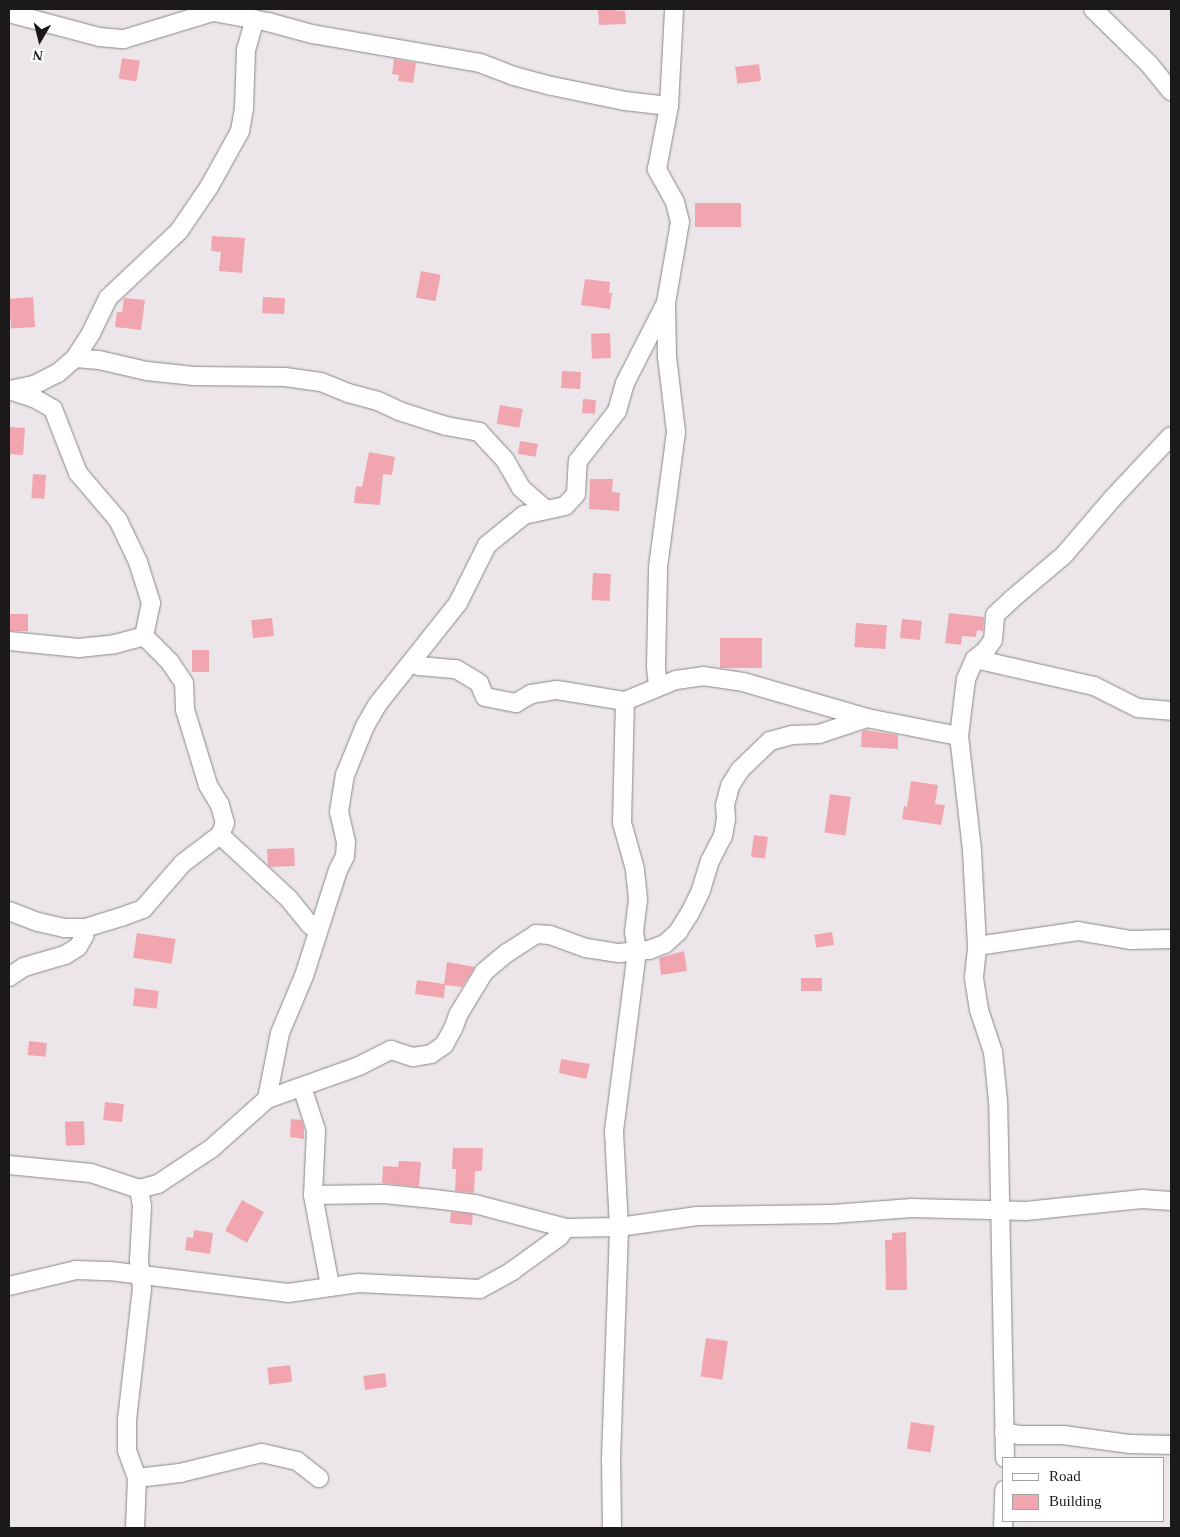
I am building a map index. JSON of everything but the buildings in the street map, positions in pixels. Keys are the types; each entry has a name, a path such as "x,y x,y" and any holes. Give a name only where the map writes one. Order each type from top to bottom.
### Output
{"street":[{"path":"658,686 656,627 658,567 676,432 668,357 666,303 680,222 675,202 657,169 669,106 674,9"},
{"path":"1093,9 1149,64 1171,91"},
{"path":"9,14 98,37 124,39 213,12 256,19 312,34 480,63 514,76 552,86 625,101 669,106"},
{"path":"9,390 34,385 58,373 75,358 91,333 108,298 179,231 231,150 240,131 244,108 246,50 256,19"},
{"path":"267,1099 280,1033 304,976 338,870 345,856 346,842 339,812 345,775 365,726 377,705 412,663 458,602 487,545 524,515 565,506 576,494 578,461 617,412 625,383 666,303"},
{"path":"75,358 99,360 147,371 194,376 286,377 321,382 446,426 479,432 505,460 521,488 545,509"},
{"path":"9,390 34,398 53,409 78,472 118,520 138,562 152,603 144,636"},
{"path":"1005,1457 998,1101 993,1052 980,1010 974,977 977,946 972,850 959,736 966,679 975,660 993,640 995,615 1064,556 1112,499 1171,436"},
{"path":"9,641 78,648 115,644 144,636"},
{"path":"9,911 38,922 64,928 85,928 143,909 182,862 220,835 225,823 220,804 208,785 185,710 184,683 170,662 144,636"},
{"path":"975,660 1094,686 1138,708 1171,712"},
{"path":"412,663 419,666 456,669 479,683 485,697 516,703 531,694 556,690 625,701 676,680 703,676 743,682 868,718 959,736"},
{"path":"612,1528 611,1459 619,1228 614,1131 637,951 634,932 638,900 635,869 622,823 625,701"},
{"path":"9,1165 91,1173 139,1189 158,1184 212,1148 267,1099 359,1066 391,1050 412,1056 431,1054 444,1045 458,1015 484,972 507,953 536,934 550,935 569,943 601,951 649,950 665,944 678,932 690,913 723,836 726,819 725,805 730,786 740,770 770,741 792,735 819,734 868,718"},
{"path":"220,835 289,898 309,924 318,931"},
{"path":"9,976 24,967 65,955 78,947 84,936 85,928"},
{"path":"977,946 1078,931 1131,940 1171,939"},
{"path":"302,1087 316,1130 313,1195 330,1286"},
{"path":"136,1528 137,1478 127,1450 127,1420 142,1289 139,1260 142,1206 139,1189"},
{"path":"313,1195 384,1194 475,1204 566,1228 619,1228 697,1216 833,1214 912,1208 1026,1211 1142,1199 1171,1201"},
{"path":"9,1286 76,1270 141,1275 288,1293 358,1283 480,1289 512,1271 559,1237 566,1228"},
{"path":"1004,1432 1019,1436 1063,1435 1130,1444 1171,1445"},
{"path":"137,1478 180,1473 262,1453 297,1461 318,1478"}]}
